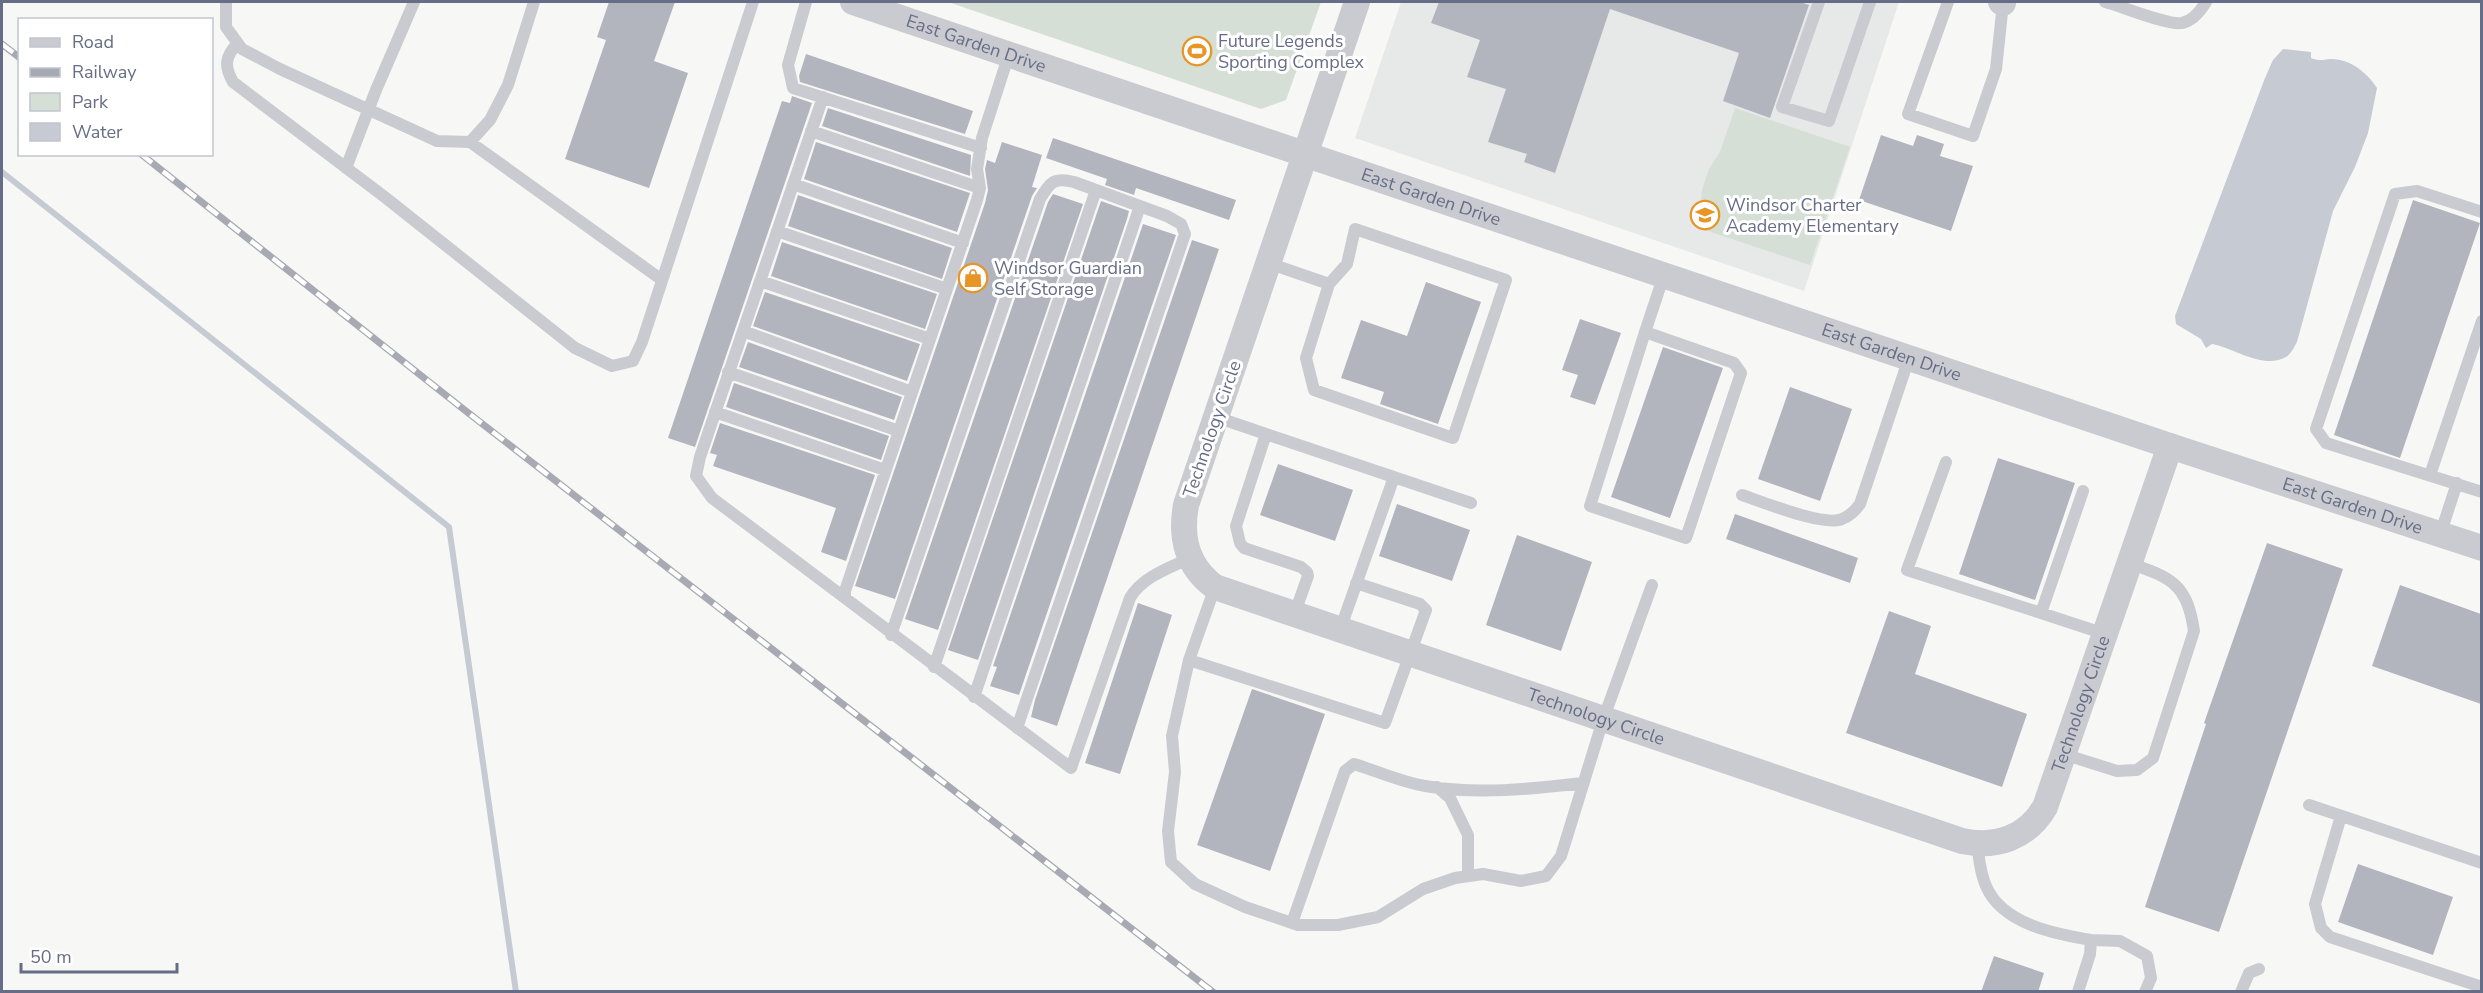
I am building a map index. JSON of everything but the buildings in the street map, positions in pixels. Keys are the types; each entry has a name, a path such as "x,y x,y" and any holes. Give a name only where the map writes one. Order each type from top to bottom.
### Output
{"street":[{"name":"East Garden Drive","path":"853,2 2481,549"},
{"path":"1305,154 1357,2"},
{"name":"Technology Circle","path":"1305,154 1185,513 1186,546 1190,558 1207,581 1215,587 1603,720 1953,838 1977,844 2000,843 2016,836 2031,826 2045,807 2170,446"}],"lane":[{"path":"226,2 225,27 242,49 280,69 437,141 470,142 663,280"},
{"path":"346,168 414,2"},
{"path":"470,142 490,120 508,85 534,2"},
{"path":"237,44 227,54 226,69 233,82 575,348 612,366 633,361 642,342 753,2"},
{"path":"806,2 788,65 793,87 981,148"},
{"path":"1819,2 1782,107 1829,121 1870,2"},
{"path":"1948,2 1908,114 1973,136 1996,69 2002,2"},
{"path":"2105,2 2169,22 2181,23 2193,18 2206,2"},
{"path":"845,598 845,591 980,188 977,179 981,148 1009,54"},
{"path":"823,97 728,372 696,476 712,498 891,635 1071,768 1130,598 1139,586 1157,574 1190,558"},
{"path":"811,131 980,188"},
{"path":"891,635 1040,199 1048,184 1060,179 1167,216 1181,224 1185,234 1017,728"},
{"path":"793,184 963,243"},
{"path":"934,667 1095,190"},
{"path":"2481,212 2417,191 2395,194 2316,429 2326,443 2481,492"},
{"path":"974,697 1140,206"},
{"path":"1355,229 1506,280 1453,438 1314,390 1306,358 1329,284 1347,264 1355,229"},
{"path":"777,231 947,288"},
{"path":"1268,263 1329,284"},
{"path":"1646,332 1734,363 1741,373 1686,538 1590,506 1664,275"},
{"path":"760,281 930,339"},
{"path":"2430,475 2481,321"},
{"path":"743,331 912,392"},
{"path":"1742,495 1824,521 1841,520 1852,514 1860,504 1909,358"},
{"path":"728,372 899,431"},
{"path":"715,412 885,470"},
{"path":"1216,417 1470,503"},
{"path":"1266,434 1236,526 1237,536 1244,548 1300,567 1307,572 1308,576 1294,615"},
{"path":"1946,462 1907,570 2105,634"},
{"path":"1340,630 1394,477"},
{"path":"2440,535 2457,483"},
{"path":"2041,614 2083,491"},
{"path":"2063,754 2117,771 2137,770 2153,758 2194,631 2191,612 2173,582 2161,574 2129,563"},
{"path":"1189,660 1385,723 1424,620 1425,607 1356,583"},
{"path":"1215,587 1189,660 1172,736 1174,772 1168,831 1171,862 1195,884 1245,907 1298,925 1338,925 1378,917 1423,889 1455,878 1483,874 1521,881 1546,876 1561,856 1603,720 1652,585"},
{"path":"1292,923 1346,771 1353,764 1423,786 1466,790 1528,789 1583,783"},
{"path":"1437,787 1450,798 1468,835 1468,876"},
{"path":"2309,805 2481,863"},
{"path":"2341,816 2315,904 2321,928 2330,937 2481,987"},
{"path":"1977,844 1986,887 2003,910 2047,929 2091,940 2120,941 2147,956 2151,978 2145,992"},
{"path":"2078,992 2090,954 2091,940"},
{"path":"2241,992 2249,973 2259,969"}],"shaded area":[{"name":"Windsor Charter Academy Elementary","path":"1401,2 1899,2 1804,291 1355,138"}],"green space":[{"name":"Future Legends Sporting Complex","path":"948,2 1321,2 1286,100 1261,109"},
{"path":"1735,108 1850,147 1810,265 1693,226 1699,218 1702,190 1709,169 1720,152"}],"water":[{"path":"2283,49 2311,52 2311,58 2316,60 2344,61 2363,72 2377,88 2368,133 2355,167 2333,211 2297,342 2286,357 2268,361 2212,344 2206,348 2201,339 2176,324 2175,316 2265,78 2273,60"}],"waterway":[{"path":"2,172 449,527 516,992"}],"railway":[{"path":"2,44 18,56"},
{"path":"144,156 462,408 1213,992"}],"place":[{"name":"Future Legends Sporting Complex","path":"1197,51"},
{"name":"Windsor Charter Academy Elementary","path":"1705,215"},
{"name":"Windsor Guardian Self Storage","path":"973,278"}]}
